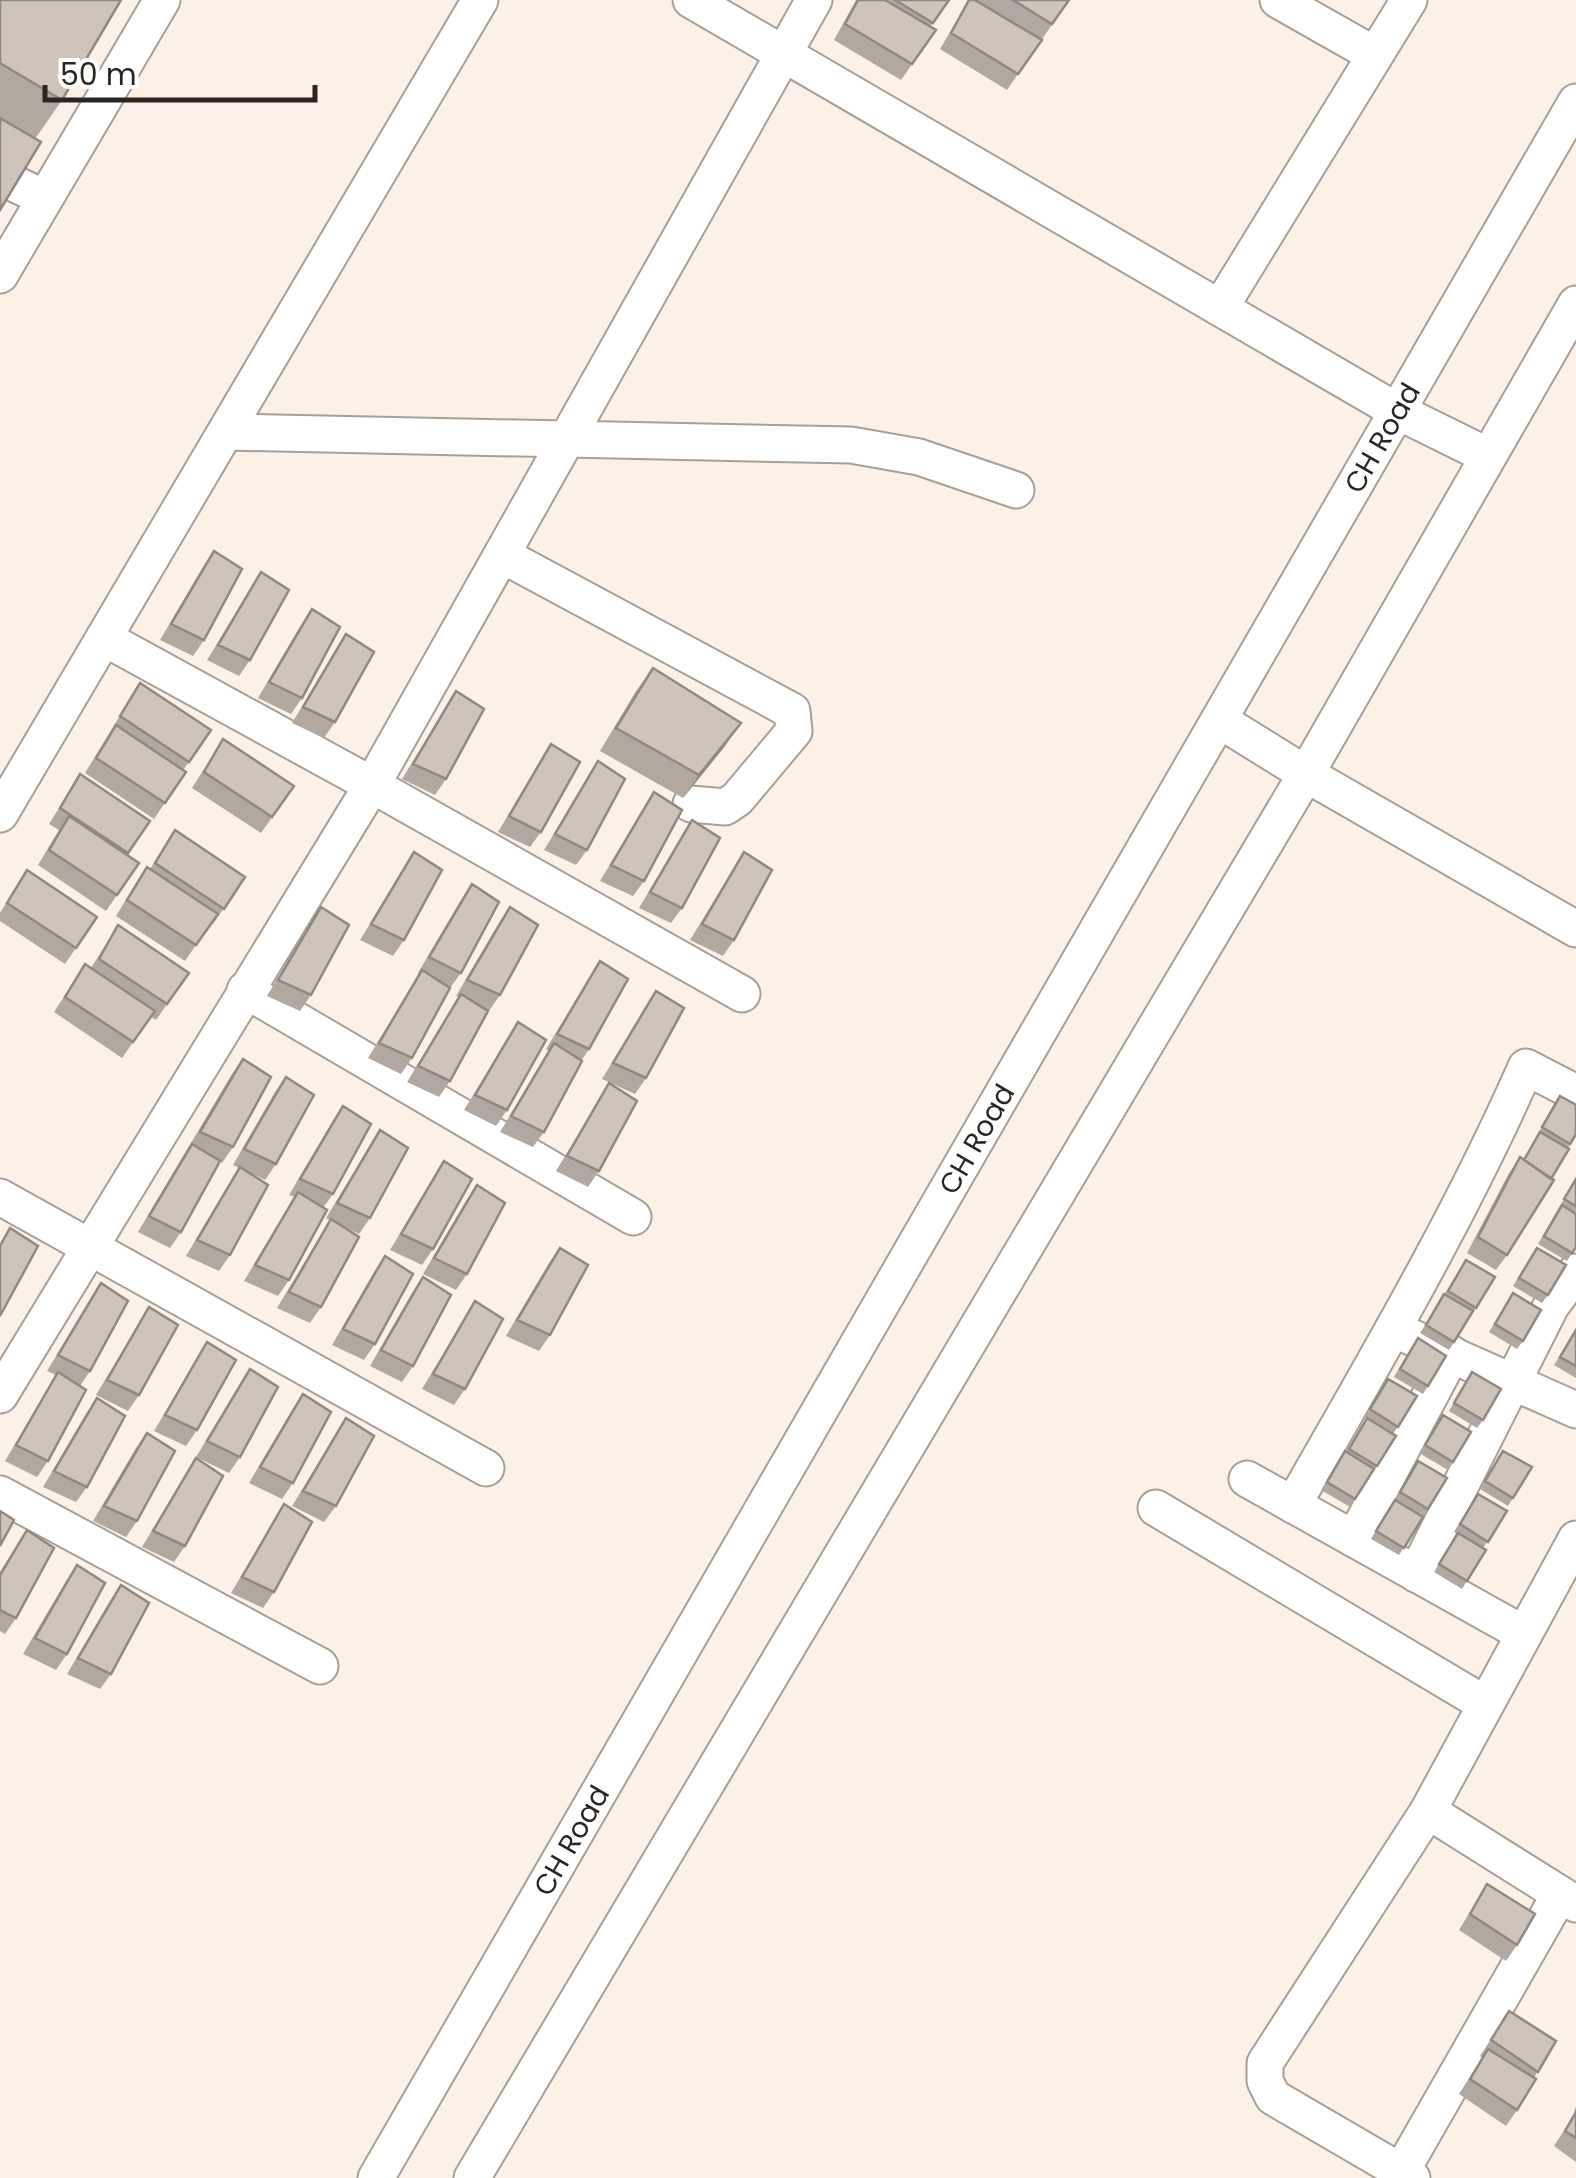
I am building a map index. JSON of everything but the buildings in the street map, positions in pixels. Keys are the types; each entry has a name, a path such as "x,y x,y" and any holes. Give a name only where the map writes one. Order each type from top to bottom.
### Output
{"street":[{"path":"0,274 162,0"},
{"path":"0,814 480,0"},
{"path":"691,0 1397,411 1488,456"},
{"path":"0,1394 372,785 814,0"},
{"path":"1278,0 1375,55"},
{"path":"1220,308 1409,0"},
{"name":"CH Road","path":"376,2178 1576,102"},
{"path":"0,176 45,198"},
{"path":"472,2178 1306,774 1576,304"},
{"path":"226,432 851,445 919,456 1016,490"},
{"path":"502,554 792,711 794,731 738,799 725,807 691,804"},
{"path":"104,638 742,994"},
{"path":"1220,720 1306,774 1576,929"},
{"path":"246,990 632,1217"},
{"path":"1294,1505 1459,1211 1526,1067 1576,1092"},
{"path":"0,1197 486,1468"},
{"path":"1416,1574 1551,1306 1576,1272"},
{"path":"1393,1329 1576,1410"},
{"path":"1354,1539 1452,1354"},
{"path":"1246,1479 1524,1634"},
{"path":"0,1494 320,1666"},
{"path":"1156,1508 1485,1704"},
{"path":"1428,1810 1568,1899 1407,2175 1273,2098 1265,2081 1265,2063 1428,1810 1576,1539"}]}
